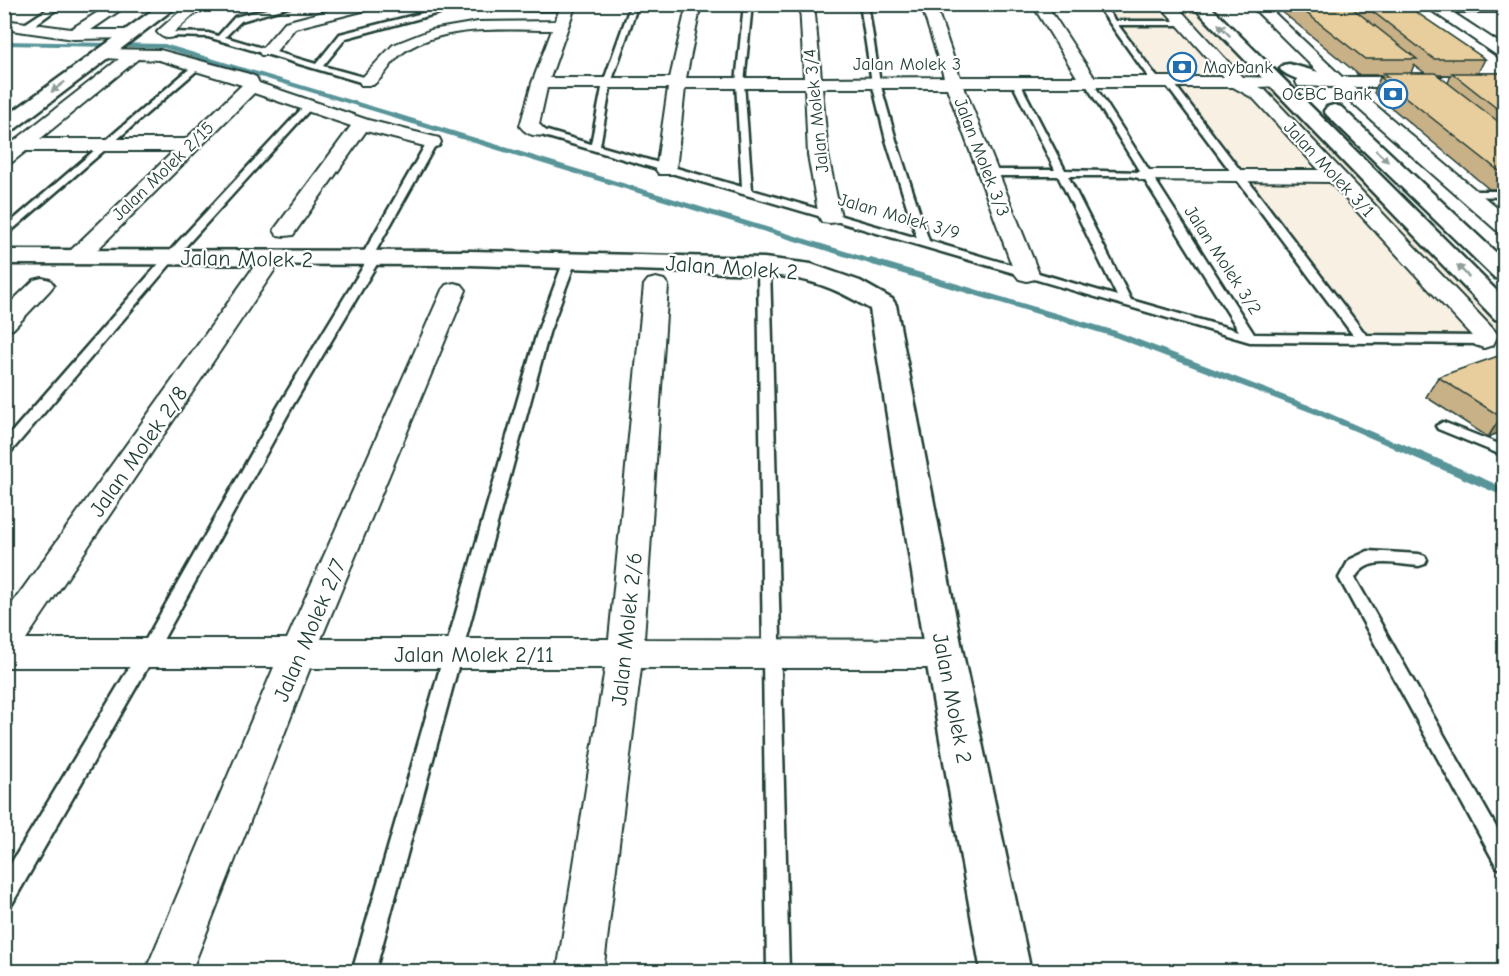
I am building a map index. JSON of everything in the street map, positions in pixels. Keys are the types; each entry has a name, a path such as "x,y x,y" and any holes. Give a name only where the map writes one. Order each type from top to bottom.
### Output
{"main road":[{"path":"4,128 151,4"},
{"path":"4,107 78,54 125,37 171,4"},
{"path":"1199,4 1504,312"},
{"path":"1220,4 1255,37"},
{"path":"1272,53 1504,273"},
{"path":"1242,83 1270,77 1281,79 1289,69"},
{"path":"1289,69 1309,77 1336,82"},
{"path":"1289,96 1289,88 1310,88 1336,82"},
{"path":"1242,83 1289,96"},
{"name":"Jalan Molek 2","path":"4,256 570,260 764,266 821,276 851,286 883,305 944,654 1006,972"}],"street":[{"path":"74,34 122,4"},
{"path":"168,34 165,32 188,12 207,4"},
{"path":"267,52 290,26 373,4"},
{"path":"666,170 677,83 694,4"},
{"name":"Jalan Molek 3/4","path":"807,4 818,155 830,217"},
{"name":"Jalan Molek 3/3","path":"928,4 954,83 1027,274"},
{"name":"Jalan Molek 3/2","path":"1039,4 1089,83"},
{"name":"Jalan Molek 3/1","path":"1166,4 1242,83 1259,94 1485,335 1484,340"},
{"path":"1256,4 1336,82 1504,225"},
{"path":"537,131 529,126 540,83 568,6"},
{"path":"1432,6 1504,8"},
{"path":"1432,6 1503,51"},
{"path":"4,24 74,34 134,55 160,55 243,78 250,81 251,86 362,124 432,142"},
{"path":"367,81 372,79 378,69 398,49 446,32 481,26 561,26"},
{"path":"1468,30 1495,30"},
{"path":"4,159 134,55"},
{"path":"1486,64 1504,80"},
{"path":"1336,82 1424,78 1504,80"},
{"name":"Jalan Molek 3","path":"540,83 1242,83"},
{"name":"Jalan Molek 2/15","path":"77,257 188,145 251,86"},
{"path":"285,230 362,124"},
{"path":"22,144 188,145"},
{"path":"1147,176 1335,176"},
{"name":"Jalan Molek 2/8","path":"4,644 271,259"},
{"path":"4,324 42,285"},
{"name":"Jalan Molek 2/6","path":"580,972 625,654 656,285"},
{"name":"Jalan Molek 2/7","path":"168,972 298,653 454,290"},
{"name":"Jalan Molek 2/11","path":"4,654 944,654"}],"lane":[{"path":"26,27 61,4"},
{"path":"220,38 243,17 296,4"},
{"path":"596,150 607,83 635,4"},
{"path":"747,193 740,83 748,4"},
{"path":"864,4 876,83 891,140 924,244"},
{"path":"1099,4 1241,176 1362,339"},
{"path":"318,67 343,36 445,8 568,6"},
{"path":"1112,22 1185,23"},
{"path":"168,34 208,35 367,81"},
{"path":"4,234 198,66"},
{"path":"1424,78 1445,96"},
{"path":"1016,83 1127,303"},
{"name":"Jalan Molek 3/2","path":"1089,83 1250,338 1484,340"},
{"path":"4,451 170,257 310,105"},
{"name":"Jalan Molek 3/9","path":"537,131 1250,338"},
{"path":"4,896 147,653 370,259 432,142"},
{"path":"989,173 1129,173 1147,176"},
{"path":"1467,194 1504,194"},
{"path":"363,972 543,333 570,260"},
{"path":"764,266 778,972"},
{"path":"1443,426 1504,451"},
{"path":"1419,560 1368,557 1355,564 1347,578 1504,860"}],"shaded area":[{"path":"1101,5 1191,5 1504,331 1504,345 1364,344"}],"building":[{"path":"1295,4 1347,4 1417,59 1365,59"},
{"path":"1363,4 1404,4 1485,59 1434,59"},
{"path":"1383,73 1435,73 1504,126 1504,171 1499,171 1380,77 1388,77"},
{"path":"1452,73 1504,73 1504,114"},
{"path":"1504,354 1504,416 1501,417 1438,377"}],"waterway":[{"path":"4,43 164,46 397,116"},
{"path":"392,115 875,263"},
{"path":"870,261 1115,334 1321,413 1401,448"},
{"path":"1398,446 1504,492"}],"place":[{"name":"Maybank","path":"1182,67"},
{"name":"OCBC Bank","path":"1393,94"}]}
